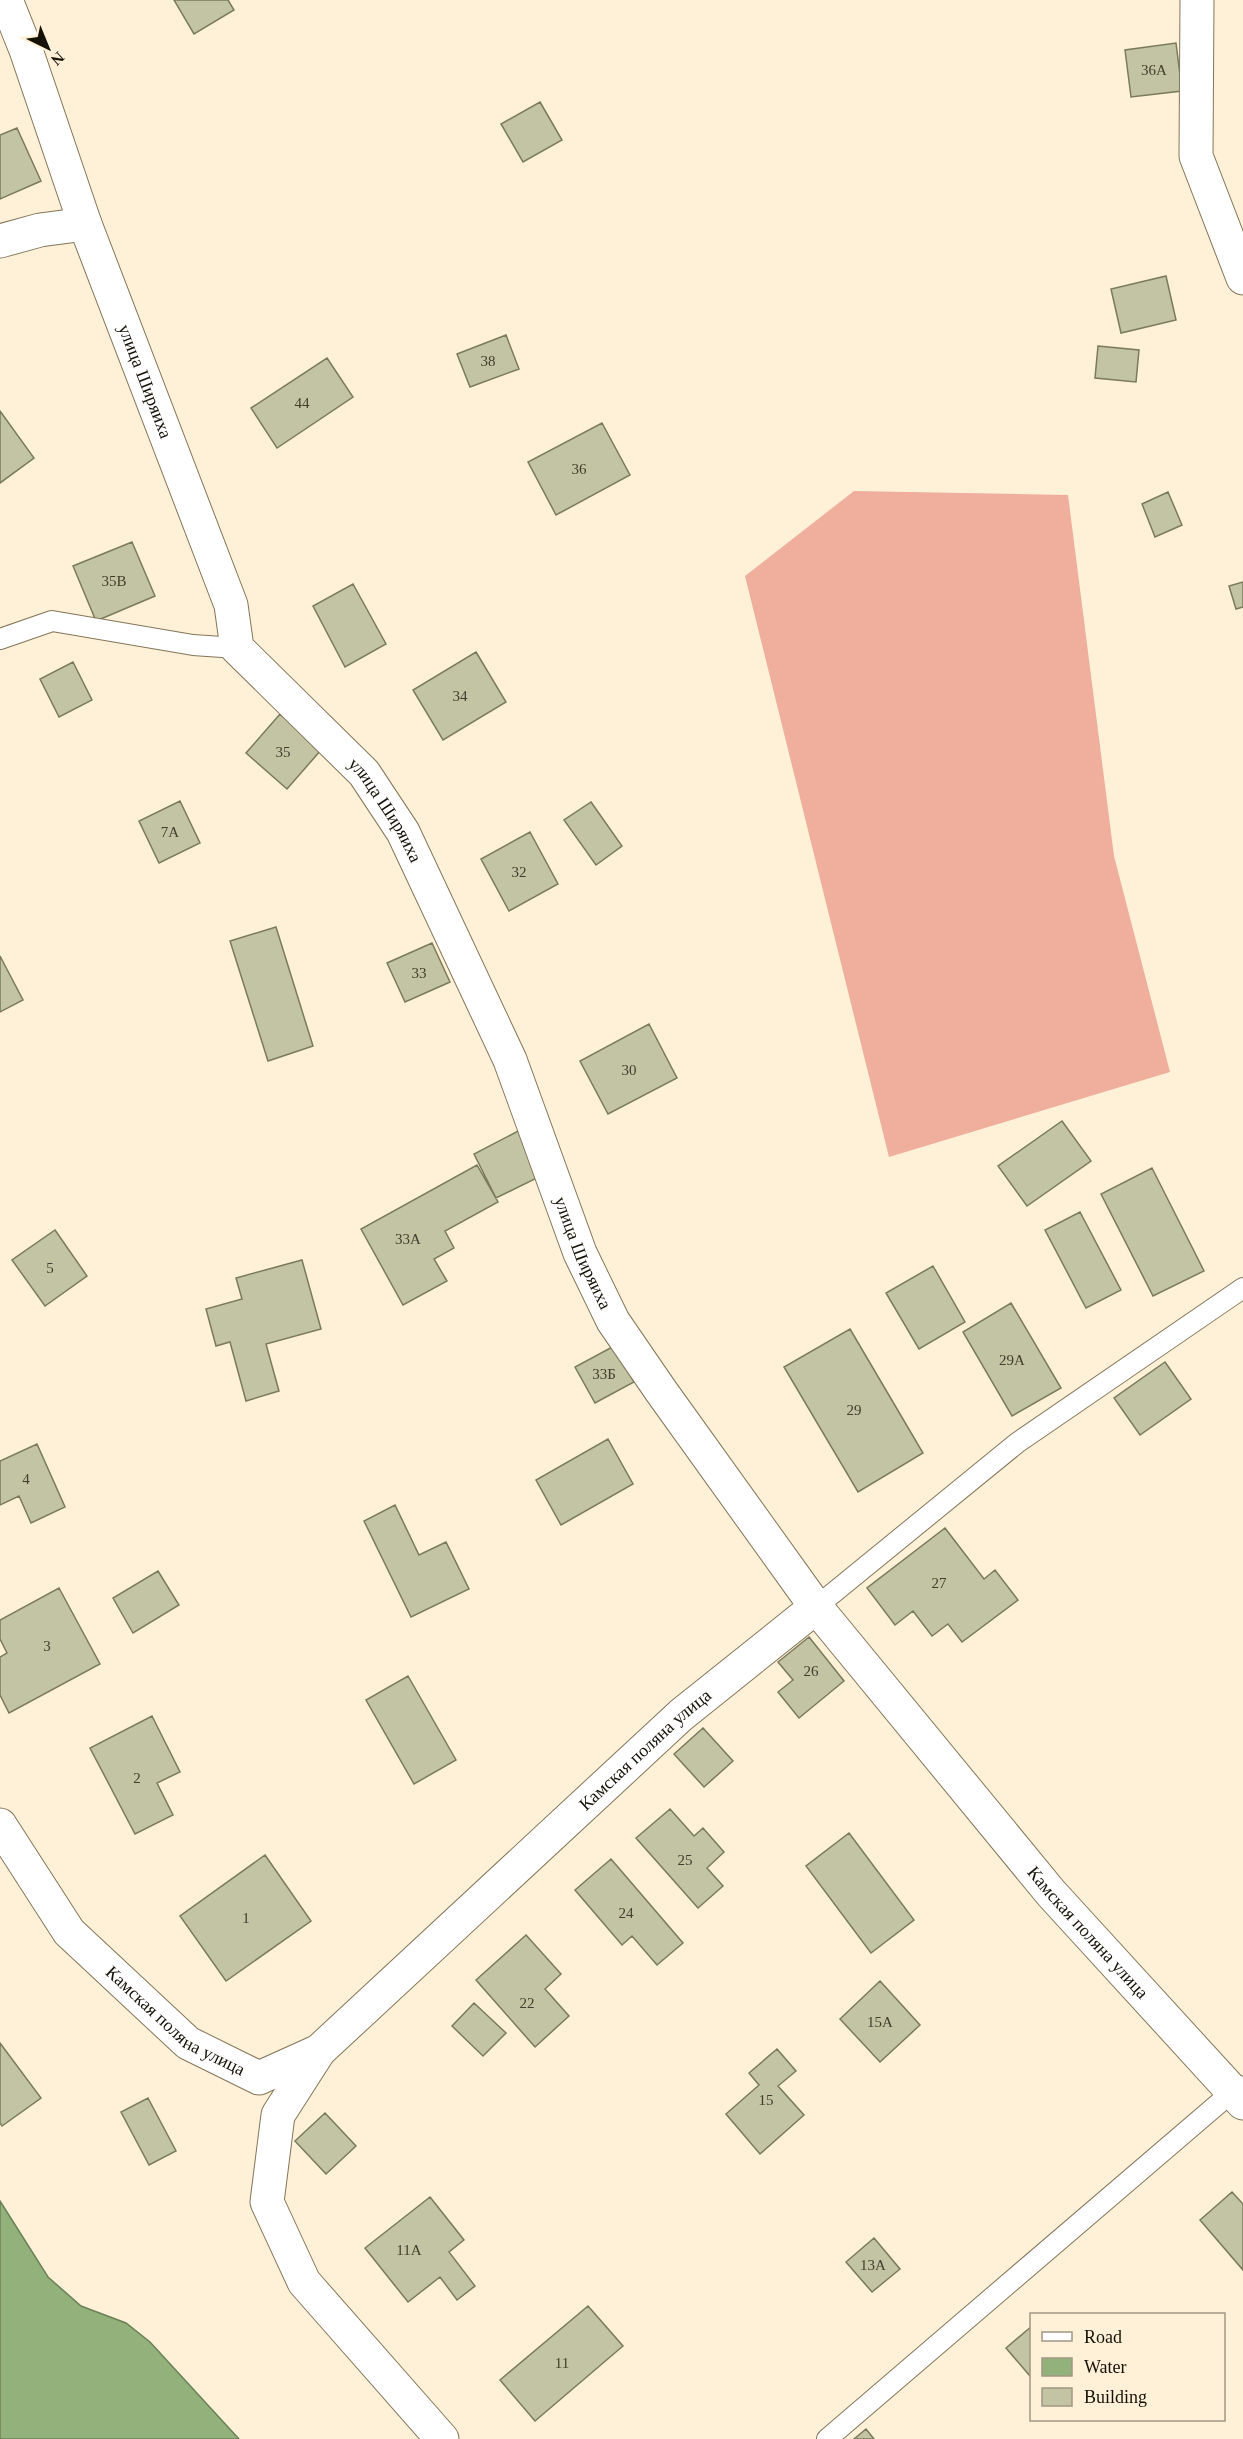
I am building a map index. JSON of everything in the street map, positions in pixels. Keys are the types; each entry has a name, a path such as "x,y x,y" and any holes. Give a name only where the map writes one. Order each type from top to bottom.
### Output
{"street":[{"name":"улица Ширяиха","path":"6,0 26,50 85,224 231,605 237,648 364,773 403,832 510,1060 580,1253 613,1321 816,1607"},
{"path":"1197,0 1196,156 1243,278"},
{"path":"0,241 40,230 85,224"},
{"name":"Камская поляна улица","path":"0,1825 69,1932 188,2043 259,2078 319,2051 681,1715 816,1607 1052,1893 1240,2092"},
{"path":"319,2051 278,2115 267,2202 304,2282 441,2439"}],"lane":[{"path":"0,639 52,621 193,645 237,648"},
{"path":"816,1607 1017,1443 1243,1288"},
{"path":"827,2439 1240,2092"}],"shaded area":[{"path":"854,491 1068,495 1114,856 1170,1072 889,1157 745,576"}],"water":[{"path":"0,2201 48,2277 81,2306 126,2323 150,2342 239,2439 0,2439"}],"building":[{"path":"174,0 228,0 234,10 194,34"},
{"path":"1176,43 1182,91 1131,97 1125,50"},
{"path":"540,102 562,140 523,162 501,124"},
{"path":"17,128 41,181 0,199 0,135"},
{"path":"1166,276 1176,320 1121,333 1111,289"},
{"path":"506,335 519,369 470,387 457,354"},
{"path":"1098,346 1139,350 1136,382 1095,378"},
{"path":"327,358 353,397 277,448 251,408"},
{"path":"0,411 34,458 0,483"},
{"path":"602,423 630,475 556,515 528,462"},
{"path":"1168,492 1182,525 1155,537 1142,504"},
{"path":"132,542 155,596 96,621 73,566"},
{"path":"1243,582 1243,607 1236,609 1229,586"},
{"path":"353,584 386,644 345,667 313,606"},
{"path":"476,652 506,702 443,740 413,690"},
{"path":"73,662 92,700 59,717 40,679"},
{"path":"280,714 321,750 287,789 246,753"},
{"path":"180,801 200,843 159,863 139,821"},
{"path":"591,802 622,846 596,865 564,820"},
{"path":"530,832 558,884 509,911 481,859"},
{"path":"276,927 313,1046 268,1061 230,941"},
{"path":"432,943 450,982 405,1002 387,963"},
{"path":"0,956 23,1000 0,1012"},
{"path":"649,1024 677,1078 608,1114 580,1061"},
{"path":"1062,1121 1091,1161 1027,1206 998,1166"},
{"path":"522,1129 545,1174 496,1198 474,1154"},
{"path":"477,1165 498,1202 445,1231 454,1248 434,1259 447,1281 403,1305 361,1229"},
{"path":"1152,1168 1204,1271 1153,1296 1101,1194"},
{"path":"1080,1212 1121,1290 1086,1308 1045,1230"},
{"path":"55,1230 87,1276 45,1306 12,1260"},
{"path":"302,1260 321,1329 266,1344 279,1391 246,1401 230,1342 216,1346 206,1309 242,1299 236,1278"},
{"path":"933,1266 965,1322 919,1349 886,1293"},
{"path":"1011,1303 1061,1388 1012,1416 963,1332"},
{"path":"850,1329 923,1453 858,1492 784,1367"},
{"path":"614,1346 634,1382 595,1403 575,1367"},
{"path":"1165,1362 1191,1399 1140,1435 1114,1398"},
{"path":"608,1439 633,1484 561,1525 536,1480"},
{"path":"37,1444 65,1507 31,1523 19,1496 0,1505 0,1461"},
{"path":"395,1505 419,1555 446,1542 469,1589 411,1617 364,1521"},
{"path":"945,1528 984,1579 995,1570 1018,1600 962,1642 948,1624 932,1636 913,1611 895,1625 867,1588"},
{"path":"158,1571 179,1605 133,1633 113,1598"},
{"path":"59,1588 100,1664 9,1713 0,1695 0,1657 7,1653 0,1639 0,1620"},
{"path":"809,1637 844,1681 799,1718 778,1692 793,1680 778,1662"},
{"path":"408,1676 456,1760 414,1784 366,1700"},
{"path":"152,1716 180,1772 157,1783 173,1815 135,1834 90,1748"},
{"path":"703,1728 733,1761 704,1787 674,1754"},
{"path":"670,1809 694,1836 703,1828 724,1852 707,1868 723,1886 698,1908 636,1838"},
{"path":"849,1833 914,1920 871,1953 806,1866"},
{"path":"265,1855 311,1921 226,1981 180,1916"},
{"path":"611,1859 683,1943 657,1965 632,1936 622,1945 575,1890"},
{"path":"526,1935 561,1974 545,1989 569,2016 535,2047 476,1980"},
{"path":"880,1981 920,2025 880,2062 840,2019"},
{"path":"474,2003 506,2033 483,2056 452,2026"},
{"path":"0,2043 41,2098 2,2126 0,2123"},
{"path":"777,2049 796,2071 778,2086 804,2115 760,2154 726,2114 759,2085 749,2073"},
{"path":"148,2098 176,2151 149,2165 121,2112"},
{"path":"325,2113 356,2146 326,2174 295,2141"},
{"path":"1232,2192 1243,2204 1243,2270 1200,2220"},
{"path":"430,2197 464,2240 449,2252 475,2286 457,2300 440,2277 408,2302 365,2248"},
{"path":"874,2238 900,2269 872,2292 846,2262"},
{"path":"588,2306 623,2346 535,2421 500,2380"},
{"path":"1030,2328 1030,2376 1006,2348"},
{"path":"866,2429 874,2439 854,2439"}]}
